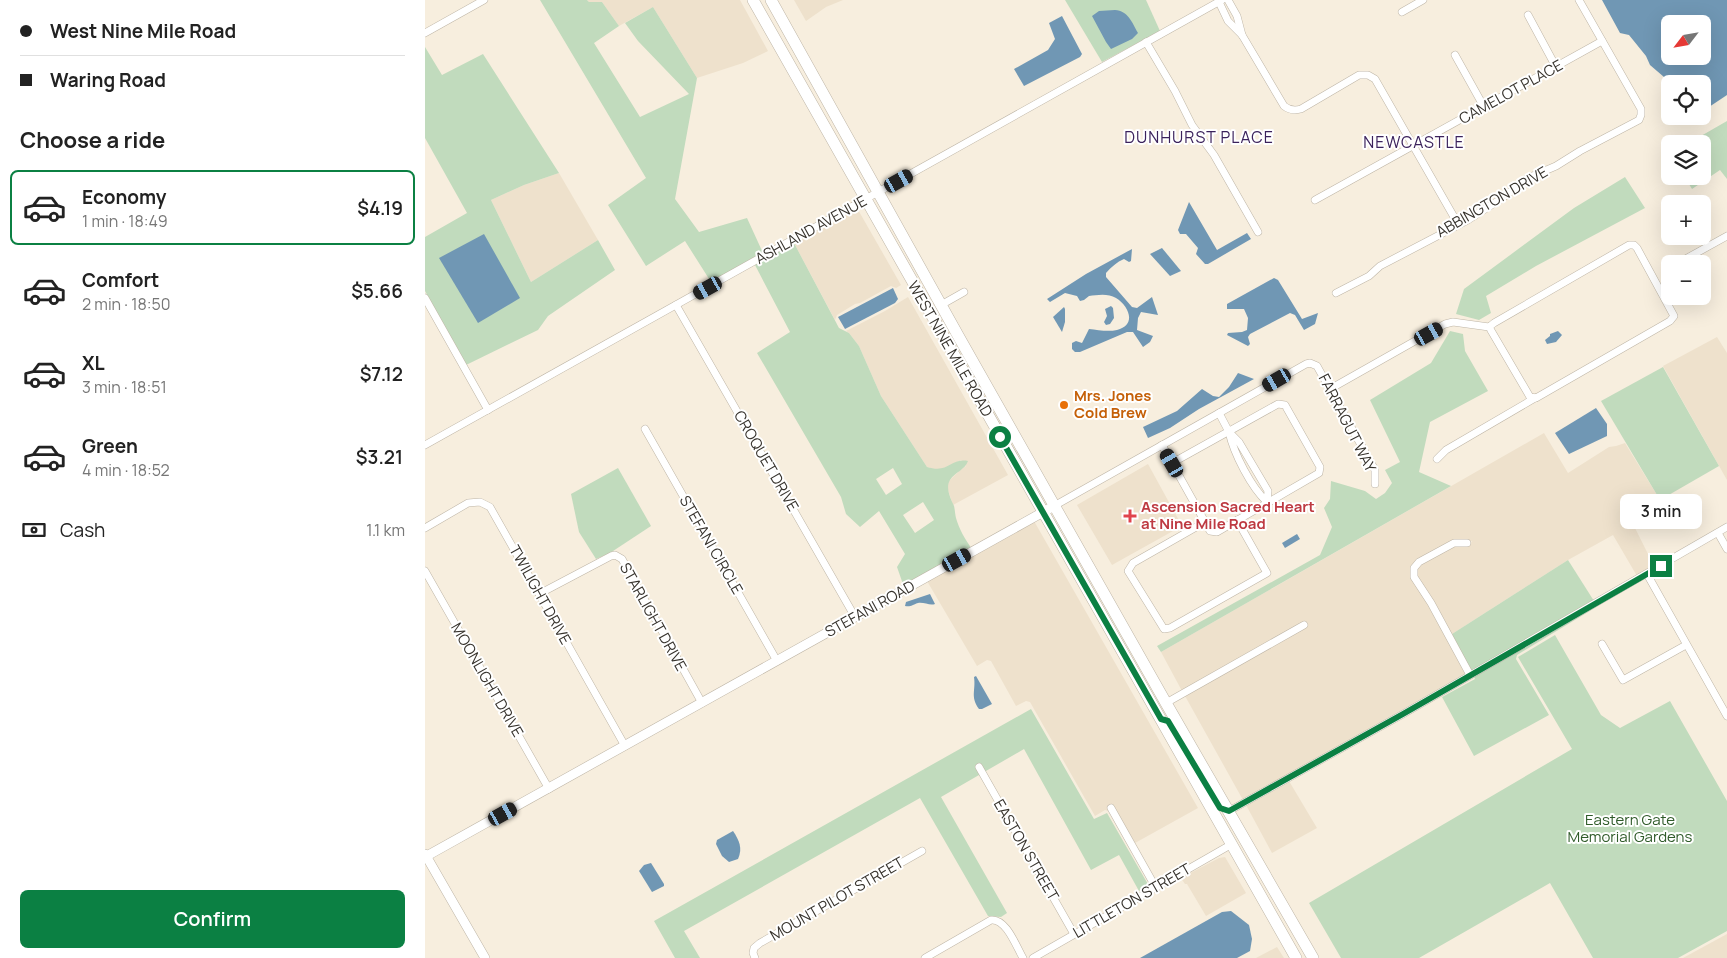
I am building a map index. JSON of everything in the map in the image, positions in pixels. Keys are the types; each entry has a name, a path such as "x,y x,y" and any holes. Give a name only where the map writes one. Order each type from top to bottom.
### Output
{"main road":[{"name":"WEST NINE MILE ROAD","path":"753,0 1296,958"},
{"name":"WEST NINE MILE ROAD","path":"771,0 1166,703 1313,958"},
{"path":"801,84 817,99 868,189 878,192"},
{"path":"866,199 874,200 926,292 941,305"},
{"path":"980,401 990,407 1041,498 1049,505 1055,506"},
{"path":"1043,512 1051,516 1109,612 1117,616"},
{"path":"1161,719 1168,721 1220,808 1229,811"},
{"path":"1232,844 1241,849 1248,858 1288,928 1303,940"}],"street":[{"path":"425,33 484,0"},
{"path":"1228,0 1237,16 1242,35"},
{"path":"1401,12 1423,0"},
{"path":"1579,0 1602,41"},
{"path":"1220,1 1228,20 1242,35 1283,106 1287,109 1301,109 1359,75 1368,75 1377,82 1458,224"},
{"name":"ASHLAND AVENUE","path":"425,445 1220,1"},
{"path":"1528,15 1556,67"},
{"name":"CAMELOT PLACE","path":"1315,200 1602,41"},
{"name":"ABBINGTON DRIVE","path":"1336,293 1369,276 1380,266 1501,199 1527,178 1555,166 1639,120 1641,109 1602,41"},
{"path":"1146,42 1175,91 1192,125 1214,155 1258,232"},
{"path":"1455,55 1484,107"},
{"path":"1692,255 1727,236"},
{"path":"1330,389 1445,324 1453,322 1492,325 1629,245 1634,245 1673,312 1674,316 1670,321 1446,450 1437,460"},
{"path":"941,305 963,292"},
{"path":"425,298 488,410"},
{"name":"CROQUET DRIVE","path":"676,305 855,617"},
{"path":"1492,325 1530,397 1536,398"},
{"name":"STEFANI ROAD","path":"426,856 1306,364 1314,364"},
{"name":"FARRAGUT WAY","path":"1314,364 1317,366 1375,470 1375,484"},
{"path":"1162,445 1172,463 1210,531 1217,532 1319,473 1320,467 1285,405 1278,404 1172,463"},
{"path":"1219,414 1229,432 1232,447 1259,495 1267,502"},
{"name":"STEFANI CIRCLE","path":"645,429 777,661"},
{"name":"TWILIGHT DRIVE","path":"425,528 469,503 480,502 493,510 625,746"},
{"path":"1205,522 1133,563 1128,571 1163,629 1170,628 1267,573 1237,520"},
{"path":"1229,811 1727,527"},
{"path":"1718,533 1727,549"},
{"path":"1467,543 1453,543 1419,562 1413,572 1414,577 1431,603 1470,675"},
{"name":"STARLIGHT DRIVE","path":"539,594 611,556 619,557 702,703"},
{"name":"MOONLIGHT DRIVE","path":"425,571 549,788"},
{"path":"1647,574 1727,716"},
{"path":"1166,703 1304,625"},
{"path":"1602,644 1623,680 1686,644"},
{"name":"EASTON STREET","path":"979,767 1074,934"},
{"path":"1111,808 1156,888"},
{"name":"LITTLETON STREET","path":"1033,958 1232,844"},
{"name":"MOUNT PILOT STREET","path":"755,958 754,949 760,943 922,851"},
{"path":"426,856 485,958"},
{"path":"925,958 991,920 996,920 1003,924 1023,958"}],"shaded area":[{"path":"587,0 740,0 768,51 743,63 697,78 653,7 619,26 602,2 589,2"},
{"path":"794,0 843,0 826,7 806,21"},
{"path":"559,173 598,240 531,282 491,200 524,185"},
{"path":"857,208 901,285 896,288 891,286 855,304 837,315 835,320 794,243"},
{"path":"908,297 1008,475 953,505 947,487 949,481 966,466 961,460 944,469 927,467 881,396 859,346 846,331"},
{"path":"1717,337 1727,353 1727,480 1663,366"},
{"path":"1544,433 1568,473 1609,447 1625,443 1660,500 1634,515 1640,525 1635,528 1654,566 1637,576 1613,535 1568,560 1452,634 1461,652 1417,575 1417,569 1421,564 1454,546 1469,546 1472,541 1452,540 1417,560 1411,567 1411,578 1428,605 1465,674 1243,800 1185,696 1308,625 1305,621 1182,691 1161,652"},
{"name":"Ascension Sacred Heart at Nine Mile Road","path":"1148,464 1182,526 1112,565 1077,505"},
{"path":"1034,521 1198,808 1135,843 1112,804 1107,807 1108,811 1105,810 1095,816 1030,702 1026,701 1016,706 991,661 987,660 977,666 927,581"},
{"path":"1289,781 1317,828 1272,853 1246,805"},
{"path":"1225,857 1246,893 1206,916 1187,884 1181,878 1219,858"},
{"path":"1727,934 1727,958 1683,958"},
{"path":"1277,947 1284,958 1256,958"}],"green space":[{"path":"540,0 587,0 589,2 602,2 619,26 594,43 640,117 689,94 638,41 625,23 653,7 697,78 675,199 699,232 747,218 763,253 711,282 685,241 646,266 608,205 646,178"},
{"path":"1065,0 1146,0 1160,31 1102,62"},
{"path":"425,47 442,75 483,54 559,173 524,185 491,200 531,282 598,240 615,270 548,316 538,330 466,365 425,291 425,237 467,213 425,138"},
{"path":"1727,121 1727,179 1720,170 1711,176 1711,135 1703,135"},
{"path":"1625,177 1645,208 1536,266 1486,296 1491,313 1479,320 1456,314 1464,289 1574,208"},
{"path":"1690,185 1698,185 1692,189"},
{"path":"794,243 839,328 849,333 859,346 881,396 927,467 940,469 957,462 968,461 965,467 952,477 948,486 959,526 972,549 904,587 897,567 905,554 879,511 860,527 846,514 841,497 757,353 790,332 755,265","holes":["893,468 902,484 886,495 876,479","923,502 934,520 915,533 903,515"]},
{"path":"1450,331 1463,334 1465,351 1488,391 1430,422 1419,472 1451,486 1161,652 1157,646 1320,555 1332,527 1324,508 1330,499 1331,481 1365,491 1376,499 1385,493 1392,483 1385,470 1400,462 1370,400 1431,363"},
{"path":"1663,367 1719,466 1660,500 1601,401"},
{"path":"618,468 651,526 610,553 596,559 579,532 571,494"},
{"path":"1568,560 1594,601 1471,671 1452,634"},
{"path":"1598,606 1517,655 1516,659 1549,715 1474,756 1442,697 1475,679 1474,676"},
{"name":"Eastern Gate Memorial Gardens","path":"1555,635 1601,715 1620,728 1670,701 1727,801 1727,931 1678,958 1593,958 1550,883 1419,958 1341,958 1309,903 1572,749 1518,657"},
{"path":"1031,709 1094,819 1107,813 1149,886 1139,891 1119,855 1091,870 1024,749 941,797 1007,913 1001,917 988,916 920,798 684,931 700,958 675,958 654,921"}],"water":[{"path":"1602,0 1727,0 1727,95 1711,106 1711,75 1662,75 1650,65 1646,56 1629,35 1620,33"},
{"path":"1115,10 1123,12 1132,21 1138,33 1132,39 1111,49 1092,16 1099,11"},
{"path":"1062,16 1082,54 1080,57 1024,86 1014,69 1048,50 1055,39 1049,23"},
{"path":"1189,202 1217,250 1247,233 1251,239 1205,264 1196,254 1198,248 1186,234 1180,234 1178,230"},
{"path":"484,234 520,298 478,323 439,258"},
{"path":"1162,248 1181,271 1170,276 1150,254"},
{"path":"1132,249 1131,261 1129,262 1124,259 1119,262 1106,273 1106,277 1132,307 1137,308 1152,297 1158,315 1141,312 1138,318 1137,330 1153,336 1150,342 1143,347 1133,332 1127,332 1080,352 1075,352 1072,349 1072,343 1076,341 1082,343 1089,329 1110,331 1123,328 1129,320 1127,310 1121,301 1113,296 1106,295 1089,296 1080,301 1077,296 1065,293 1050,302 1047,299 1086,274"},
{"path":"1274,278 1278,280 1302,319 1318,313 1315,324 1304,330 1295,315 1290,313 1250,334 1248,337 1250,344 1248,346 1227,335 1228,333 1247,330 1248,318 1244,309 1227,309 1227,304"},
{"path":"893,288 898,299 895,303 845,329 838,317"},
{"path":"1111,306 1114,318 1110,324 1106,325 1104,322 1107,316 1105,309"},
{"path":"1064,307 1065,322 1062,332 1053,317"},
{"path":"1558,331 1562,335 1556,342 1547,344 1545,340 1550,334"},
{"path":"1238,373 1254,379 1199,409 1170,428 1148,438 1143,427 1177,411 1202,389 1213,396 1219,397 1229,387"},
{"path":"1596,408 1607,424 1607,436 1569,454 1555,433"},
{"path":"1297,534 1300,539 1285,548 1282,543"},
{"path":"930,594 935,604 918,603 905,606 906,602"},
{"path":"976,676 992,704 982,709 979,709 974,697 974,677"},
{"path":"733,831 739,841 740,851 738,859 729,862 722,856 716,844 717,840"},
{"path":"651,863 664,884 664,886 652,892 639,871 644,865"},
{"path":"1231,911 1249,925 1252,939 1250,951 1237,958 1140,958 1222,912"}],"place":[{"name":"Mrs. Jones Cold Brew","path":"1064,405"},
{"name":"Ascension Sacred Heart at Nine Mile Road","path":"1130,516"}],"district":[{"name":"DUNHURST PLACE","path":"1199,137"},
{"name":"NEWCASTLE","path":"1414,142"}],"route":[{"path":"1000,437 1161,719 1168,721 1220,808 1229,811 1661,566"}]}
